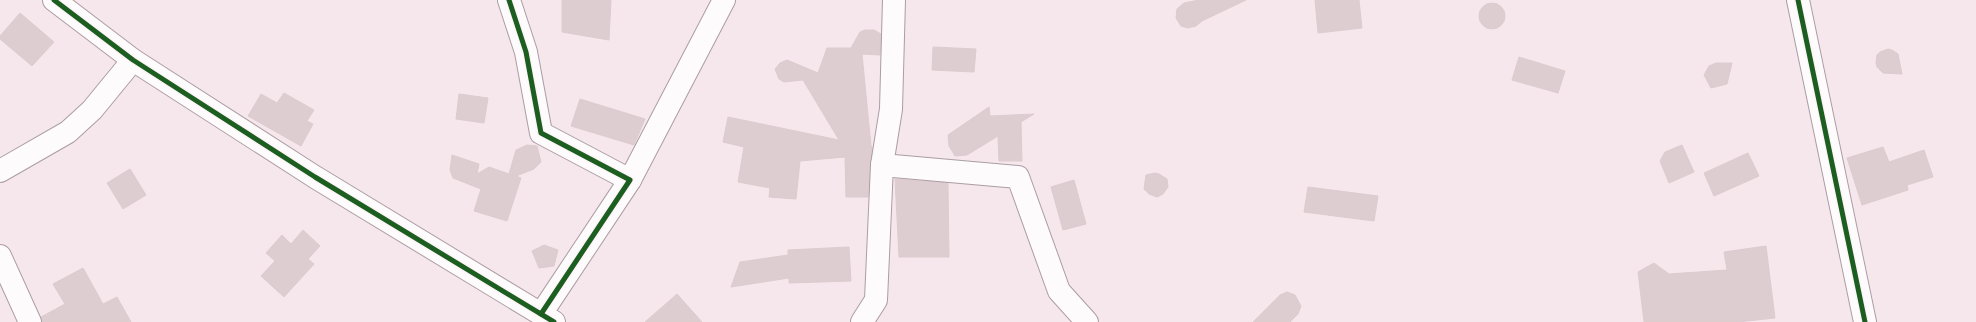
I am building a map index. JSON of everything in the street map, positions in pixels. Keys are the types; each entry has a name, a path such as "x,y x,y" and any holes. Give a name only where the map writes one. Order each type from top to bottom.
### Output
{"street":[{"path":"54,0 76,8 133,60 315,176 547,318 630,180 724,0"},
{"path":"509,0 526,52 541,133 630,180"},
{"path":"862,322 876,300 882,165 891,109 894,0"},
{"path":"1798,0 1865,322"},
{"path":"0,170 68,132 92,110 133,60"},
{"path":"882,165 1018,176 1059,292 1087,322"},
{"path":"0,256 30,322"}],"building":[{"path":"562,0 611,0 609,40 562,32"},
{"path":"1199,0 1246,0 1202,21 1196,26 1188,28 1181,26 1176,18 1177,9 1184,3"},
{"path":"1315,0 1359,0 1362,28 1318,33"},
{"path":"1492,3 1501,7 1505,16 1501,25 1492,29 1483,25 1479,16 1483,7"},
{"path":"20,13 54,42 32,66 0,39 0,36"},
{"path":"865,30 874,30 881,34 880,55 862,54 872,147 868,197 846,197 845,157 800,161 796,199 769,197 770,188 738,182 744,147 723,142 728,117 839,140 803,80 784,82 779,79 775,69 780,63 787,60 818,73 827,48 851,48 860,32"},
{"path":"933,47 976,49 974,72 932,70"},
{"path":"1888,49 1898,54 1902,74 1883,73 1877,67 1877,55"},
{"path":"1519,57 1565,71 1558,93 1512,80"},
{"path":"1716,63 1732,63 1727,84 1711,88 1704,75 1709,66"},
{"path":"284,93 314,110 307,121 313,124 301,146 248,116 261,94 277,103"},
{"path":"459,94 488,98 484,123 456,119"},
{"path":"580,99 645,119 634,145 571,126"},
{"path":"989,107 990,116 1034,114 1021,122 1022,161 999,161 998,136 967,155 955,156 949,146 948,135"},
{"path":"527,145 537,146 541,162 534,169 516,176 521,178 507,221 474,211 481,189 453,178 450,170 452,155 479,164 477,174 489,167 509,174 516,150"},
{"path":"1682,145 1694,172 1669,183 1660,161 1665,152"},
{"path":"1883,147 1889,162 1924,150 1933,177 1907,185 1908,190 1862,205 1847,158"},
{"path":"1748,153 1759,176 1714,196 1704,173"},
{"path":"130,169 146,195 123,209 107,183"},
{"path":"1155,173 1167,179 1168,187 1163,194 1157,197 1149,194 1144,189 1146,175"},
{"path":"895,179 948,183 949,257 899,257"},
{"path":"1074,180 1086,224 1063,230 1051,187"},
{"path":"1308,187 1378,196 1374,221 1304,212"},
{"path":"303,230 320,246 308,259 314,264 284,297 261,276 275,261 266,253 282,235 291,244"},
{"path":"544,245 558,250 554,266 539,268 532,251"},
{"path":"1766,246 1775,318 1738,322 1644,322 1638,272 1654,263 1669,274 1727,270 1724,252"},
{"path":"849,247 851,281 789,283 789,278 731,287 740,262 788,255 788,250"},
{"path":"83,268 103,304 117,297 131,322 42,322 41,317 65,304 53,284"},
{"path":"1287,292 1295,295 1301,306 1298,314 1290,322 1253,322 1280,295"},
{"path":"677,294 702,322 645,322"}],"cycle path":[{"path":"54,0 133,60 315,177 554,322"},
{"path":"509,0 526,52 541,133 630,180 541,314"},
{"path":"1798,0 1865,322"}]}
